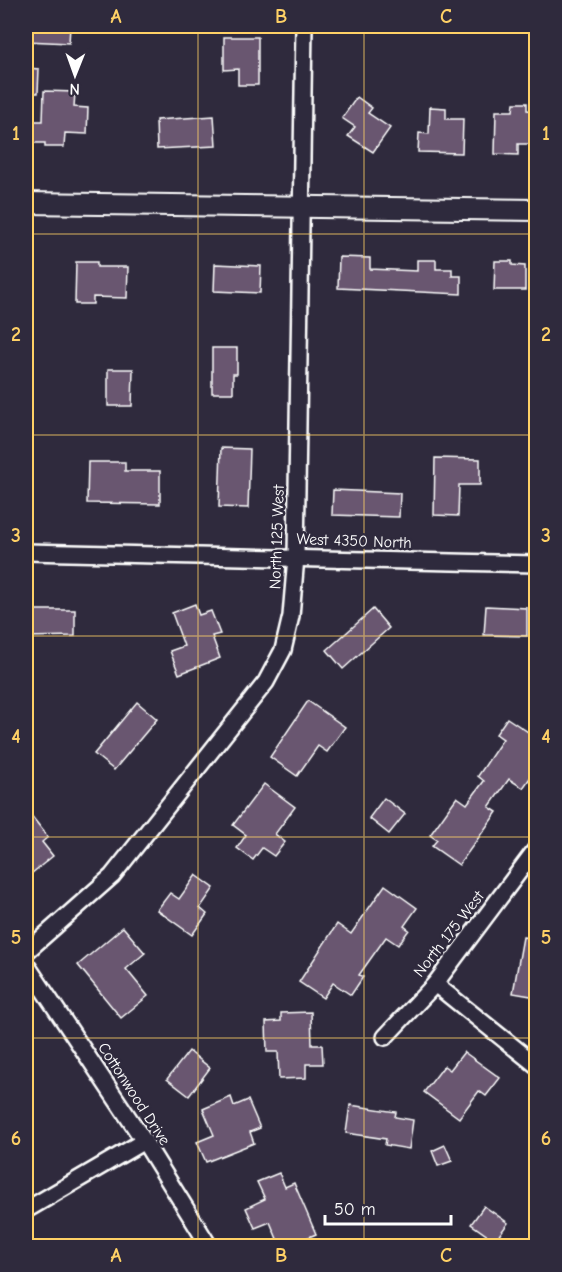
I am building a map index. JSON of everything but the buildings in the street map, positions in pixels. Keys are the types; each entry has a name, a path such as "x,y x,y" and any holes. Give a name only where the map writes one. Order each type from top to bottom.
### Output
{"street":[{"name":"North 125 West","path":"26,952 112,876 266,682 283,650 291,616 296,557 304,26"},
{"path":"26,203 537,210"},
{"name":"West 4350 North","path":"26,552 537,564"},
{"name":"North 175 West","path":"385,1037 435,984 537,849"},
{"name":"Cottonwood Drive","path":"26,964 144,1141 208,1246"},
{"path":"435,984 537,1065"},
{"path":"26,1210 144,1141"}]}
